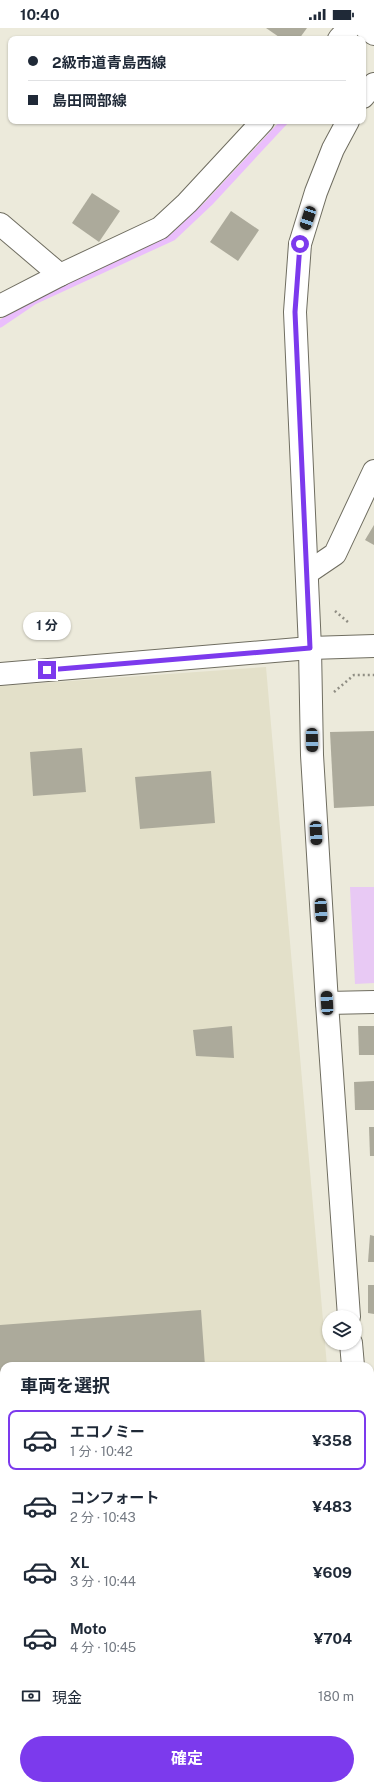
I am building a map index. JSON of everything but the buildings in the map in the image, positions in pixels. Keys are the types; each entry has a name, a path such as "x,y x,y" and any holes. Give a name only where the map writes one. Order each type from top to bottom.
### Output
{"street":[{"path":"342,36 349,28"},
{"path":"366,28 374,34"},
{"path":"366,93 374,84"},
{"path":"0,306 60,275 160,228 187,203 260,124"},
{"path":"346,124 333,149 319,185 300,244 295,312 310,648 312,755 327,1003 349,1310"},
{"path":"0,224 60,275"},
{"path":"307,573 335,554 374,471"},
{"path":"0,674 310,648 374,646"},
{"path":"327,1003 374,1002"},
{"path":"352,1350 353,1362"}],"path":[{"path":"334,692 354,675 374,675"}],"shaded area":[{"path":"266,667 322,1310 322,1350 326,1350 327,1362 0,1362 0,686"},
{"path":"350,887 374,887 374,983 355,984"}],"waterway":[{"path":"0,324 34,301 173,237 209,203 282,124"}],"route":[{"path":"47,670 310,648 295,312 300,244"}]}
